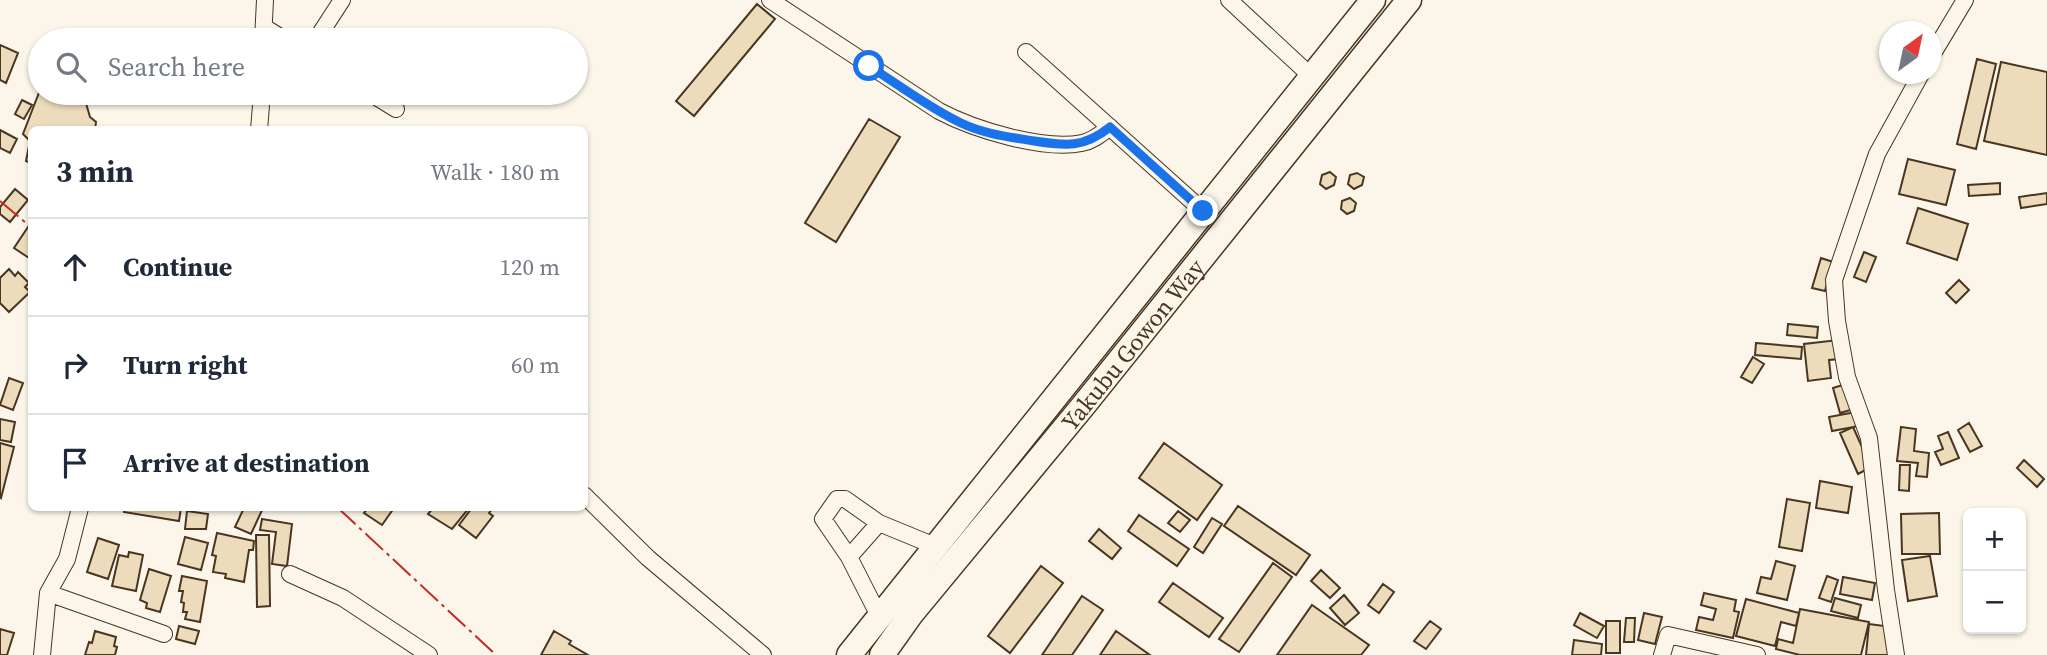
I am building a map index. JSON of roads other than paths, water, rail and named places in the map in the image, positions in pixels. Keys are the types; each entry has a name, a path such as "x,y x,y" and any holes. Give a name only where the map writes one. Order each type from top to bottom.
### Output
{"highway":[{"name":"Yakubu Gowon Way","path":"849,655 1373,0"},
{"name":"Yakubu Gowon Way","path":"882,655 911,614 1409,0"},
{"path":"1149,279 1171,296"}],"street":[{"path":"263,28 265,0"},
{"path":"324,28 342,0"},
{"path":"770,0 963,124 996,135 1061,145 1084,143 1110,127"},
{"path":"1229,0 1312,77"},
{"path":"1942,37 1965,0"},
{"path":"1026,52 1203,211"},
{"path":"1896,655 1868,438 1847,377 1837,321 1834,280 1877,154 1916,84"},
{"path":"258,126 261,105"},
{"path":"390,105 396,109"},
{"path":"588,499 648,558 763,655"},
{"path":"879,615 849,557 823,519 837,499 845,499 879,523 935,546"},
{"path":"41,655 48,593 68,559 79,511"},
{"path":"849,557 879,523"},
{"path":"290,574 342,598 429,655"},
{"path":"48,593 164,634"},
{"path":"1662,655 1668,635 1757,655"}]}
